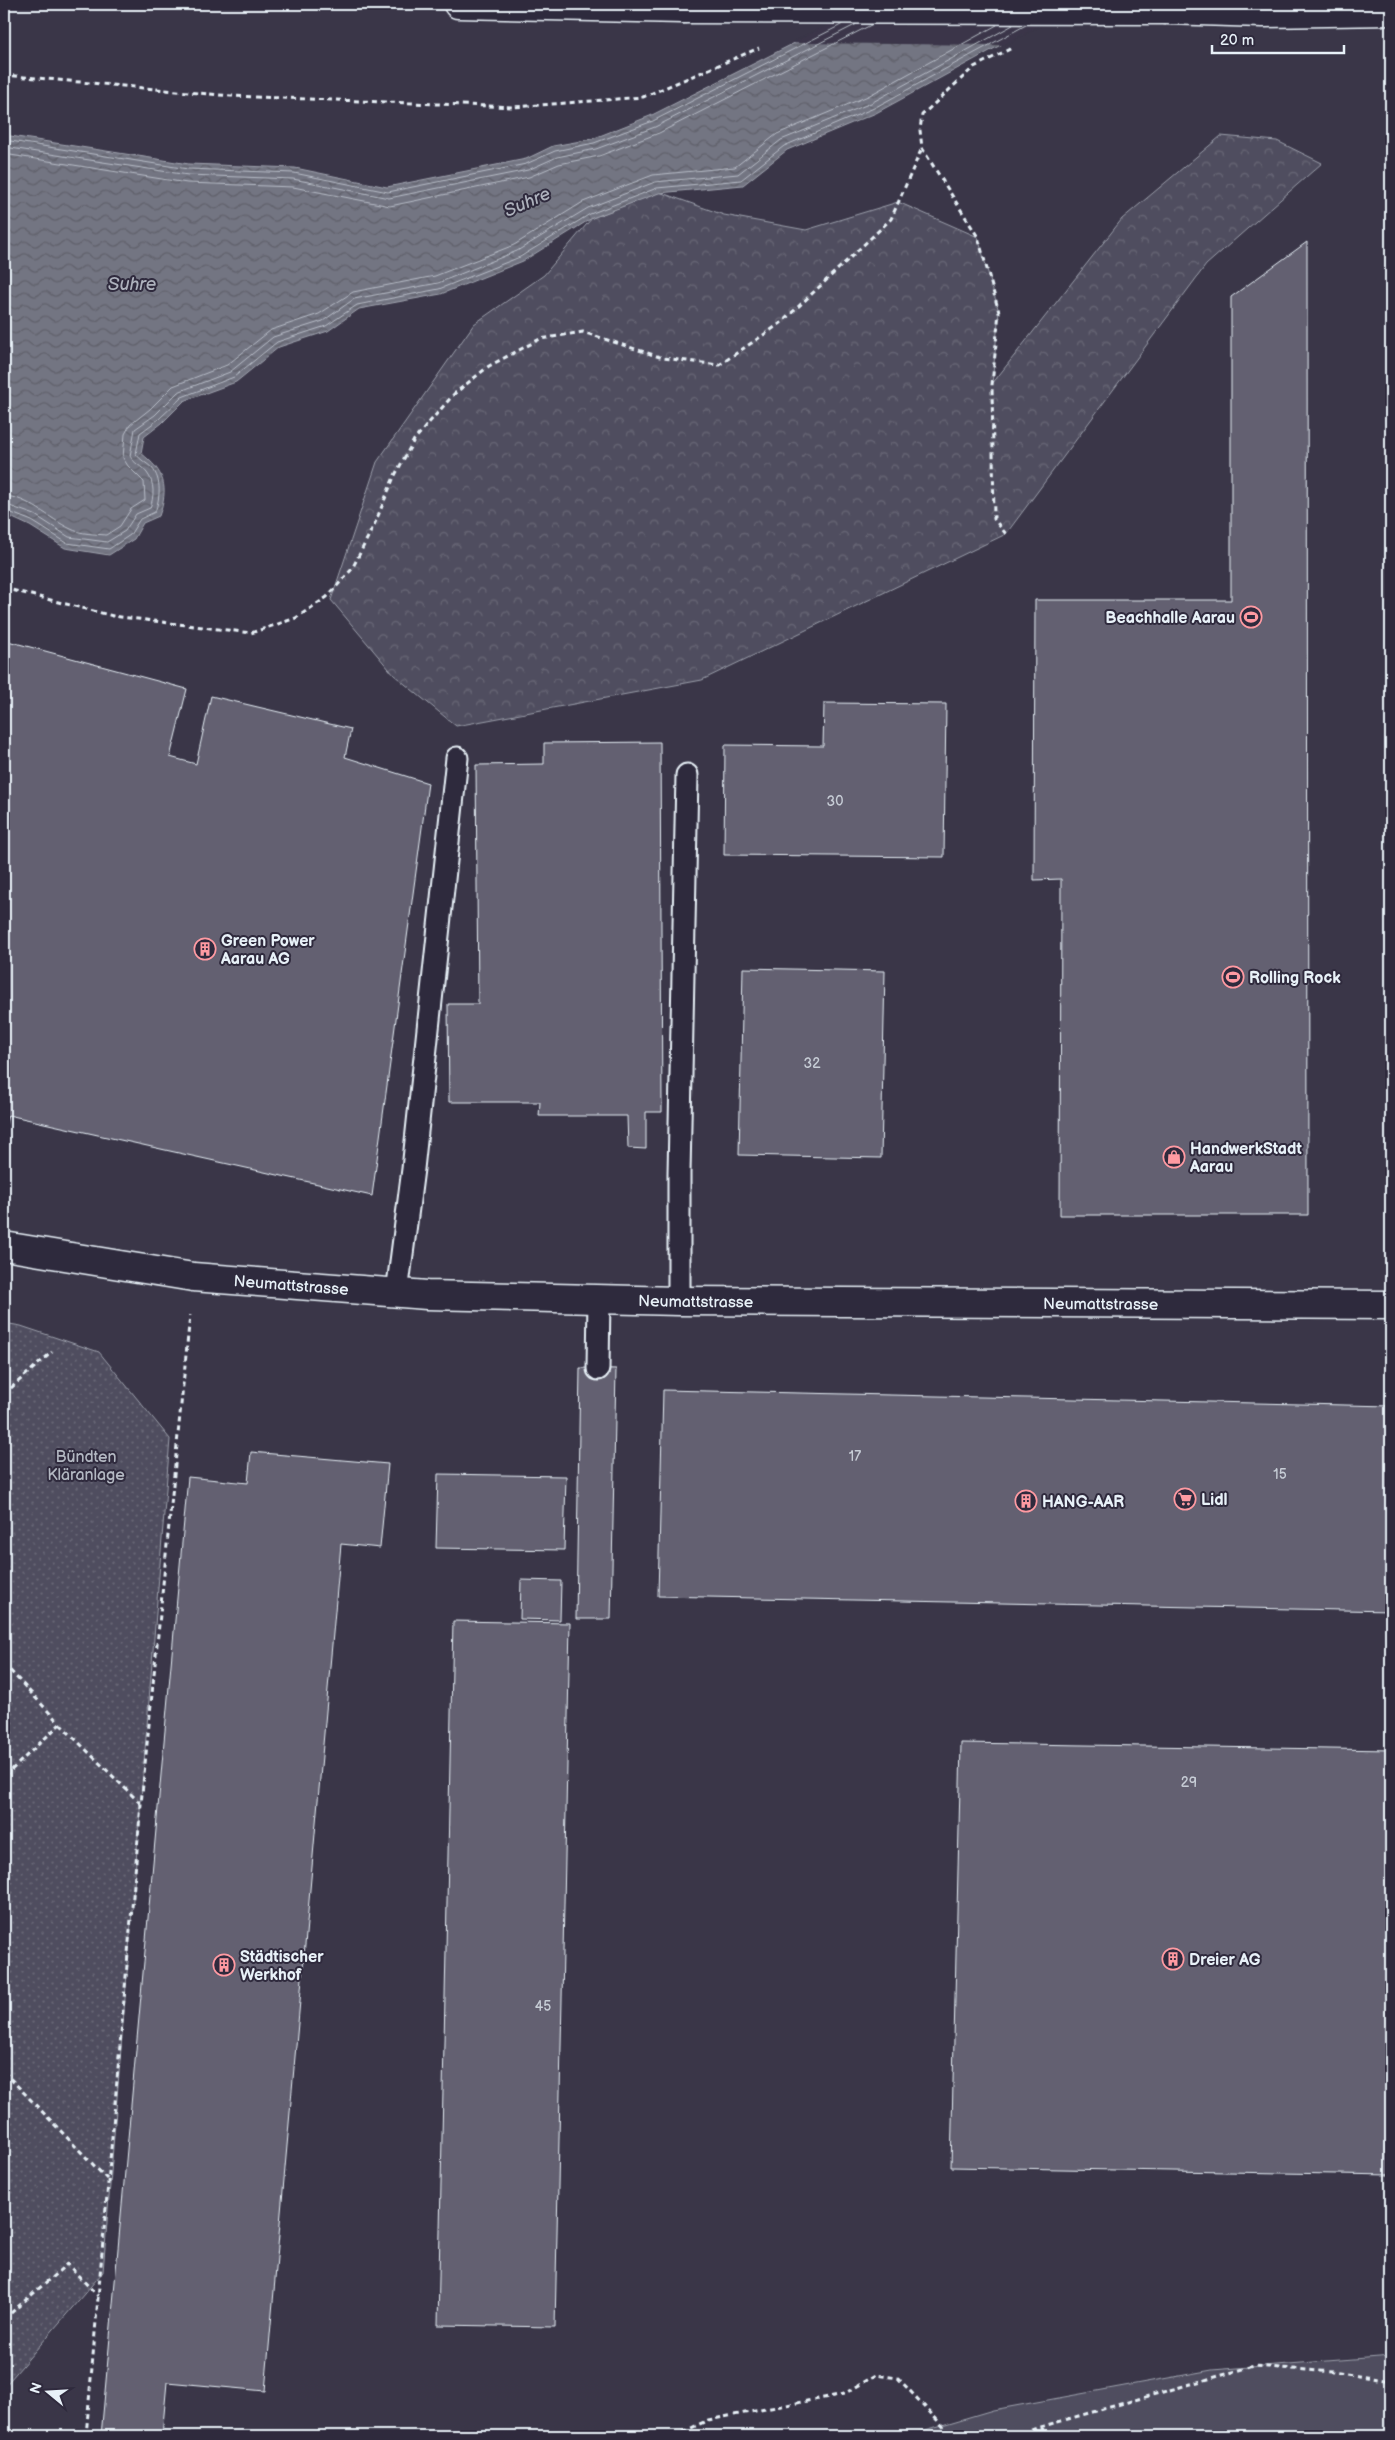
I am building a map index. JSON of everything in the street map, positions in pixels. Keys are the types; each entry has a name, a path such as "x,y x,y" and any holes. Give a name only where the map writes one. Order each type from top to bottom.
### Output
{"street":[{"path":"458,4 683,9 1166,10 1263,13 1391,11"},
{"name":"Neumattstrasse","path":"4,1246 194,1277 397,1293 679,1301 1391,1305"}],"lane":[{"path":"397,1293 413,1169 458,758"},
{"path":"679,1301 679,1174 687,775"},
{"path":"598,1369 599,1298"}],"path":[{"path":"4,76 231,96 514,107 643,97 766,44"},
{"path":"974,67 922,115 920,130 922,148 978,237 999,312 992,385 994,519 1006,534"},
{"path":"4,588 113,616 202,628 252,633 296,618 328,597 352,569 375,523 394,477 414,440 454,394 489,366 540,339 583,332 663,358 719,364 781,323 891,219 922,148"},
{"path":"86,2436 141,1804 194,1277"},
{"path":"4,1394 52,1352"},
{"path":"4,1664 60,1724 141,1804"},
{"path":"4,1777 60,1724"},
{"path":"4,2072 107,2180"},
{"path":"4,2319 67,2264 99,2296"},
{"path":"1014,2436 1254,2366 1333,2372 1391,2381"},
{"path":"676,2436 708,2420 844,2394 876,2375 898,2378 952,2436"},
{"path":"1040,2427 1052,2436"}],"green space":[{"path":"1221,136 1277,141 1322,163 1206,265 1006,534 702,680 456,726 394,675 331,600 377,462 474,324 544,275 592,218 659,192 724,215 806,230 898,202 978,237 999,312 992,384 1122,219"},
{"name":"Bündten Kläranlage","path":"4,1323 21,1326 99,1352 170,1439 103,2272 4,2387"},
{"path":"1391,2356 1391,2436 905,2436 993,2410 1212,2370"}],"water":[{"name":"Suhre","path":"872,4 1076,4 876,113 787,150 743,185 659,193 592,218 523,261 441,294 359,309 328,331 279,347 236,382 184,401 162,423 144,437 141,453 155,467 163,481 164,497 159,516 143,523 134,539 109,555 65,548 30,526 4,514 4,135 189,164 295,168 387,187 526,159 553,146 592,139 650,116"}],"pier":[{"path":"867,4 1077,6 1004,45 792,43"}],"building":[{"path":"1307,242 1308,1215 1060,1215 1061,879 1034,880 1035,600 1231,600 1231,297"},
{"name":"Green Power Aarau AG","path":"4,640 187,689 170,757 196,764 211,696 351,729 345,757 428,783 372,1196 8,1115 4,1131"},
{"path":"824,703 946,704 944,857 724,855 725,745 823,746"},
{"path":"660,742 662,1112 646,1112 646,1149 628,1148 627,1116 539,1116 540,1102 449,1102 448,1004 478,1004 476,765 544,764 544,743"},
{"path":"743,968 885,971 881,1158 739,1155"},
{"path":"580,1368 616,1369 611,1619 576,1619"},
{"name":"HANG-AAR","path":"663,1390 1391,1406 1391,1611 658,1596"},
{"name":"Städtischer Werkhof","path":"251,1452 388,1464 380,1548 341,1544 265,2391 167,2382 162,2436 101,2436 188,1477 248,1483"},
{"path":"438,1474 566,1476 564,1550 436,1548"},
{"path":"521,1580 561,1581 560,1620 520,1619"},
{"path":"453,1621 570,1623 555,2327 438,2325"},
{"name":"Dreier AG","path":"961,1743 1391,1750 1391,2175 951,2167"}],"place":[{"name":"Beachhalle Aarau","path":"1251,617"},
{"name":"Green Power Aarau AG","path":"205,949"},
{"name":"Rolling Rock","path":"1233,977"},
{"name":"HandwerkStadt Aarau","path":"1174,1157"},
{"name":"Lidl","path":"1185,1499"},
{"name":"HANG-AAR","path":"1026,1501"},
{"name":"Dreier AG","path":"1173,1959"},
{"name":"Städtischer Werkhof","path":"224,1965"}]}
